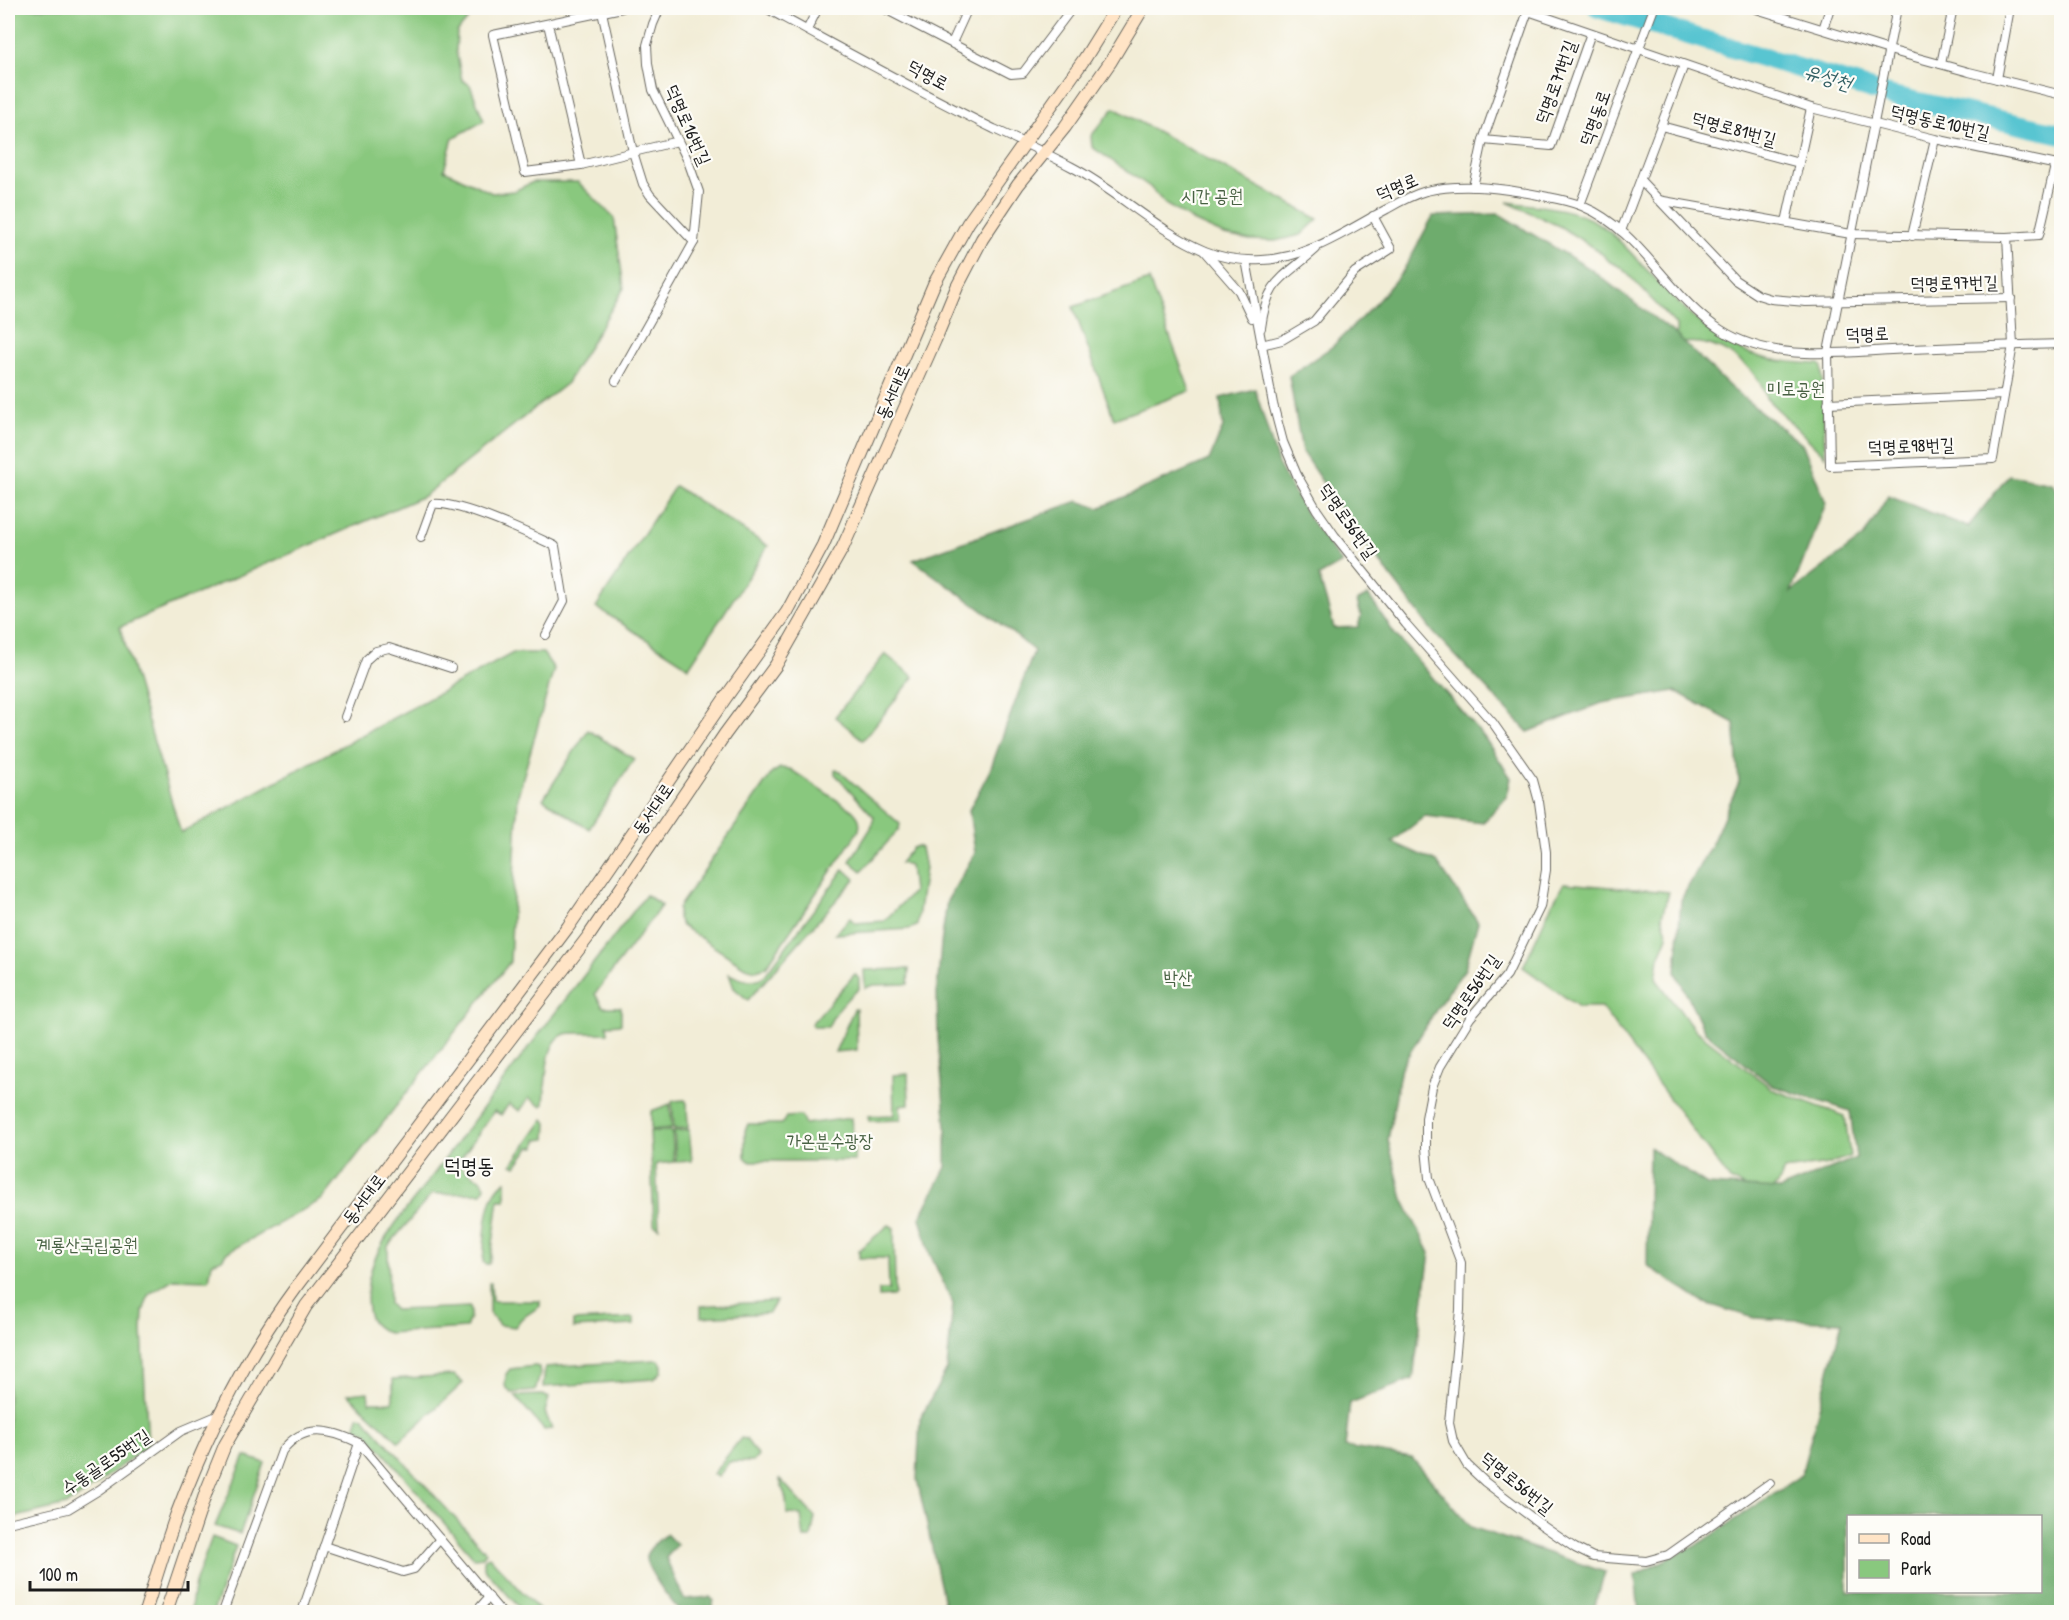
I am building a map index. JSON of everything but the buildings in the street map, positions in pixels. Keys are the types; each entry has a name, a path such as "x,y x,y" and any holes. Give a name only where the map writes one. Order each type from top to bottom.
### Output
{"street":[{"path":"622,8 493,34 525,172 581,165 678,141"},
{"name":"덕명로16번길","path":"616,381 694,242 699,192 688,161 653,90 648,64 647,45 652,24 660,8"},
{"name":"덕명로","path":"766,8 1076,168 1175,234 1204,251 1217,255 1246,260 1280,258 1320,246 1405,199 1426,191 1473,187 1547,197 1580,205 1596,213 1621,231 1696,310 1719,329 1740,341 1766,349 1788,352 1828,352 2061,344"},
{"path":"807,30 818,8"},
{"path":"952,43 968,8"},
{"path":"888,9 1011,74 1023,73 1072,8"},
{"name":"동서대로","path":"145,1612 176,1517 219,1415 254,1352 290,1295 568,927 787,612 823,545 934,284 968,223 1085,58 1116,8"},
{"name":"동서대로","path":"166,1612 206,1492 225,1446 306,1306 588,938 725,734 776,665 843,547 957,287 982,239 1002,208 1065,127 1111,61 1143,8"},
{"name":"덕명동로","path":"1580,205 1654,8"},
{"path":"1753,8 1767,10 1888,50 2061,94"},
{"path":"1823,29 1830,8"},
{"path":"1828,352 1898,8"},
{"path":"1941,64 1953,8"},
{"path":"1997,79 2010,8"},
{"name":"덕명로71번길","path":"1473,187 1483,140 1528,11 1590,33 1639,46"},
{"path":"602,12 633,152 643,184 650,195 694,242"},
{"path":"548,24 581,165"},
{"name":"덕명로71번길","path":"1483,140 1551,146 1590,33"},
{"name":"덕명동로10번길","path":"1639,46 1684,65 1811,108 1875,119 1935,139 2058,166"},
{"name":"덕명로81번길","path":"1621,231 1684,65"},
{"path":"1786,222 1811,108"},
{"name":"덕명로81번길","path":"1661,126 1799,163"},
{"path":"1912,236 1935,139"},
{"path":"1658,200 1851,234 2007,237 2039,235 2058,166"},
{"name":"덕명로97번길","path":"1641,181 1735,280 1758,295 1786,302 2011,298 2007,237"},
{"path":"1260,342 1282,340 1314,321 1355,272 1390,249 1373,216"},
{"path":"1260,342 1263,311 1273,287 1288,271 1320,246"},
{"path":"1204,251 1239,291 1250,311 1260,342"},
{"name":"덕명로56번길","path":"1246,260 1260,342 1282,442 1297,475 1335,536 1406,624 1492,723 1533,780 1539,802 1546,852 1546,870 1539,907 1507,975 1470,1018 1440,1067 1432,1087 1426,1118 1426,1148 1430,1178 1461,1263 1460,1302 1449,1423 1453,1441 1467,1465 1485,1482 1543,1526 1575,1548 1593,1557 1646,1561 1668,1555 1770,1483"},
{"name":"덕명로98번길","path":"1828,352 1830,466 1993,459 2013,345 2011,298"},
{"path":"1828,403 2004,395"},
{"path":"421,537 433,504 443,503 555,546 564,601 546,635"},
{"path":"345,717 366,660 376,651 388,648 452,669"},
{"name":"수통골로55번길","path":"8,1523 69,1509 181,1431 219,1415"},
{"path":"223,1612 282,1451 290,1440 304,1432 320,1430 344,1436 359,1443 501,1612"},
{"path":"302,1612 359,1443"},
{"path":"324,1546 402,1572 414,1569 440,1539"},
{"path":"476,1612 489,1598"}],"green space":[{"name":"계룡산국립공원","path":"8,8 478,8 457,32 456,51 462,80 470,85 484,121 453,138 444,170 492,193 514,191 533,182 578,182 614,218 624,288 567,383 424,496 120,627 181,833 513,653 543,653 554,669 518,795 510,962 323,1199 226,1253 222,1259 212,1263 209,1280 173,1279 149,1294 143,1312 142,1330 148,1445 87,1492 66,1505 8,1519"},
{"name":"시간 공원","path":"1114,108 1318,219 1301,235 1275,241 1250,240 1224,235 1193,221 1165,204 1150,187 1092,147 1091,136"},
{"name":"미로공원","path":"1507,202 1564,210 1596,222 1610,232 1697,321 1727,343 1767,359 1819,364 1822,367 1825,456 1766,398 1763,388 1750,369 1721,349 1710,345 1676,343 1676,325 1621,267 1610,262 1600,252 1561,227"},
{"path":"1499,214 1589,268 1674,333 1731,388 1803,445 1826,503 1791,592 1864,536 1888,496 1968,527 2009,475 2052,483 2061,495 2061,1612 1639,1612 1635,1575 1705,1540 1801,1475 1842,1322 1754,1318 1702,1302 1647,1265 1649,1147 1707,1185 1780,1189 1856,1158 1850,1111 1773,1086 1705,1032 1676,972 1681,900 1713,841 1739,782 1734,723 1675,691 1602,703 1528,732 1433,632 1348,520 1302,452 1289,376 1333,346 1375,304 1403,271 1433,216"},
{"path":"1149,280 1190,391 1114,419 1073,307"},
{"name":"박산","path":"1255,389 1278,464 1307,515 1342,563 1319,576 1334,628 1358,627 1361,616 1357,601 1368,595 1394,633 1484,737 1511,778 1507,796 1483,823 1425,816 1392,842 1437,862 1478,922 1465,969 1439,1005 1401,1067 1388,1140 1403,1199 1430,1253 1413,1379 1350,1403 1345,1447 1412,1458 1471,1527 1605,1572 1593,1612 946,1612 917,1479 920,1419 947,1369 953,1304 930,1254 920,1218 946,1167 946,1127 938,1039 937,991 941,944 947,901 975,853 969,810 990,770 1034,651 913,560 1078,501 1099,508 1209,460 1223,427 1220,398"},
{"path":"675,486 768,546 689,667 596,607"},
{"path":"885,654 914,677 863,740 835,717"},
{"path":"588,730 634,759 589,829 543,799"},
{"path":"780,768 790,769 852,810 859,819 860,827 766,967 756,970 745,967 682,926 678,918 678,908 772,773"},
{"path":"837,769 900,824 899,829 862,871 850,861 871,828 874,817 835,774"},
{"path":"917,846 921,848 925,868 917,926 909,929 835,934 850,918 855,923 884,921 913,892 910,865 900,863 912,848"},
{"path":"844,869 855,879 748,1000 734,988 729,974 747,980 761,978 765,975"},
{"path":"1564,883 1669,892 1662,916 1668,936 1659,958 1656,979 1695,1030 1774,1090 1845,1116 1850,1156 1829,1164 1784,1170 1781,1179 1767,1197 1730,1180 1601,1007 1579,1007 1523,967"},
{"path":"646,895 662,905 595,994 603,1007 621,1007 621,1024 607,1025 608,1033 568,1033 558,1038 553,1045 547,1064 544,1104 541,1106 529,1098 520,1111 509,1104 501,1115 494,1111 457,1164 481,1180 485,1186 482,1193 432,1194 388,1246 389,1304 395,1310 470,1307 470,1317 466,1328 388,1333 380,1329 373,1323 368,1312 368,1282 376,1256 390,1231"},
{"path":"909,969 908,984 874,985 865,988 864,970"},
{"path":"855,974 859,979 859,989 840,1006 828,1027 814,1027 811,1024"},
{"path":"856,1009 857,1050 835,1052"},
{"path":"908,1074 909,1104 900,1105 901,1120 869,1121 868,1116 894,1115 893,1075"},
{"path":"685,1100 688,1128 674,1129 672,1101"},
{"path":"670,1104 672,1128 651,1130 651,1111"},
{"name":"가온분수광장","path":"801,1116 805,1124 851,1118 855,1161 749,1161 745,1157 745,1131 748,1124 782,1124 786,1117"},
{"path":"544,1119 547,1123 546,1139 537,1140 536,1147 530,1147 516,1166 512,1164"},
{"path":"689,1130 692,1161 676,1162 674,1131"},
{"path":"650,1131 672,1131 674,1162 656,1164 659,1228 654,1225"},
{"path":"506,1181 506,1200 499,1200 490,1260 489,1264 486,1264 483,1262 487,1218 493,1196"},
{"path":"889,1225 894,1228 895,1294 879,1297 879,1290 889,1290 888,1258 859,1258 859,1250"},
{"path":"489,1283 491,1283 492,1301 540,1301 540,1306 521,1319 515,1327 499,1325 489,1313"},
{"path":"776,1301 769,1313 701,1317 701,1306"},
{"path":"634,1318 634,1325 573,1328 573,1321"},
{"path":"659,1360 662,1371 654,1379 543,1387 545,1367"},
{"path":"539,1367 540,1375 535,1391 511,1393 505,1386 506,1374 510,1369"},
{"path":"454,1375 463,1383 399,1442 348,1394 368,1392 369,1402 393,1402 393,1379"},
{"path":"543,1395 549,1398 545,1412 552,1429 544,1430 515,1396"},
{"path":"358,1416 363,1417 486,1552 483,1557 474,1558 366,1432 356,1427"},
{"path":"741,1438 746,1439 758,1456 753,1462 729,1462 718,1477 713,1474"},
{"path":"245,1456 265,1463 240,1534 215,1526"},
{"path":"779,1478 815,1517 811,1538 804,1538 801,1515 787,1514 786,1499"},
{"path":"666,1534 677,1545 666,1558 684,1599 710,1597 714,1601 710,1612 682,1612 654,1577 646,1556"},
{"path":"212,1537 236,1546 213,1612 190,1612 195,1583"},
{"path":"489,1556 541,1612 523,1612 484,1568 484,1560"}],"waterway":[{"name":"유성천","path":"1598,8 1892,96 2062,134"}],"district":[{"name":"덕명동","path":"469,1166"}]}
